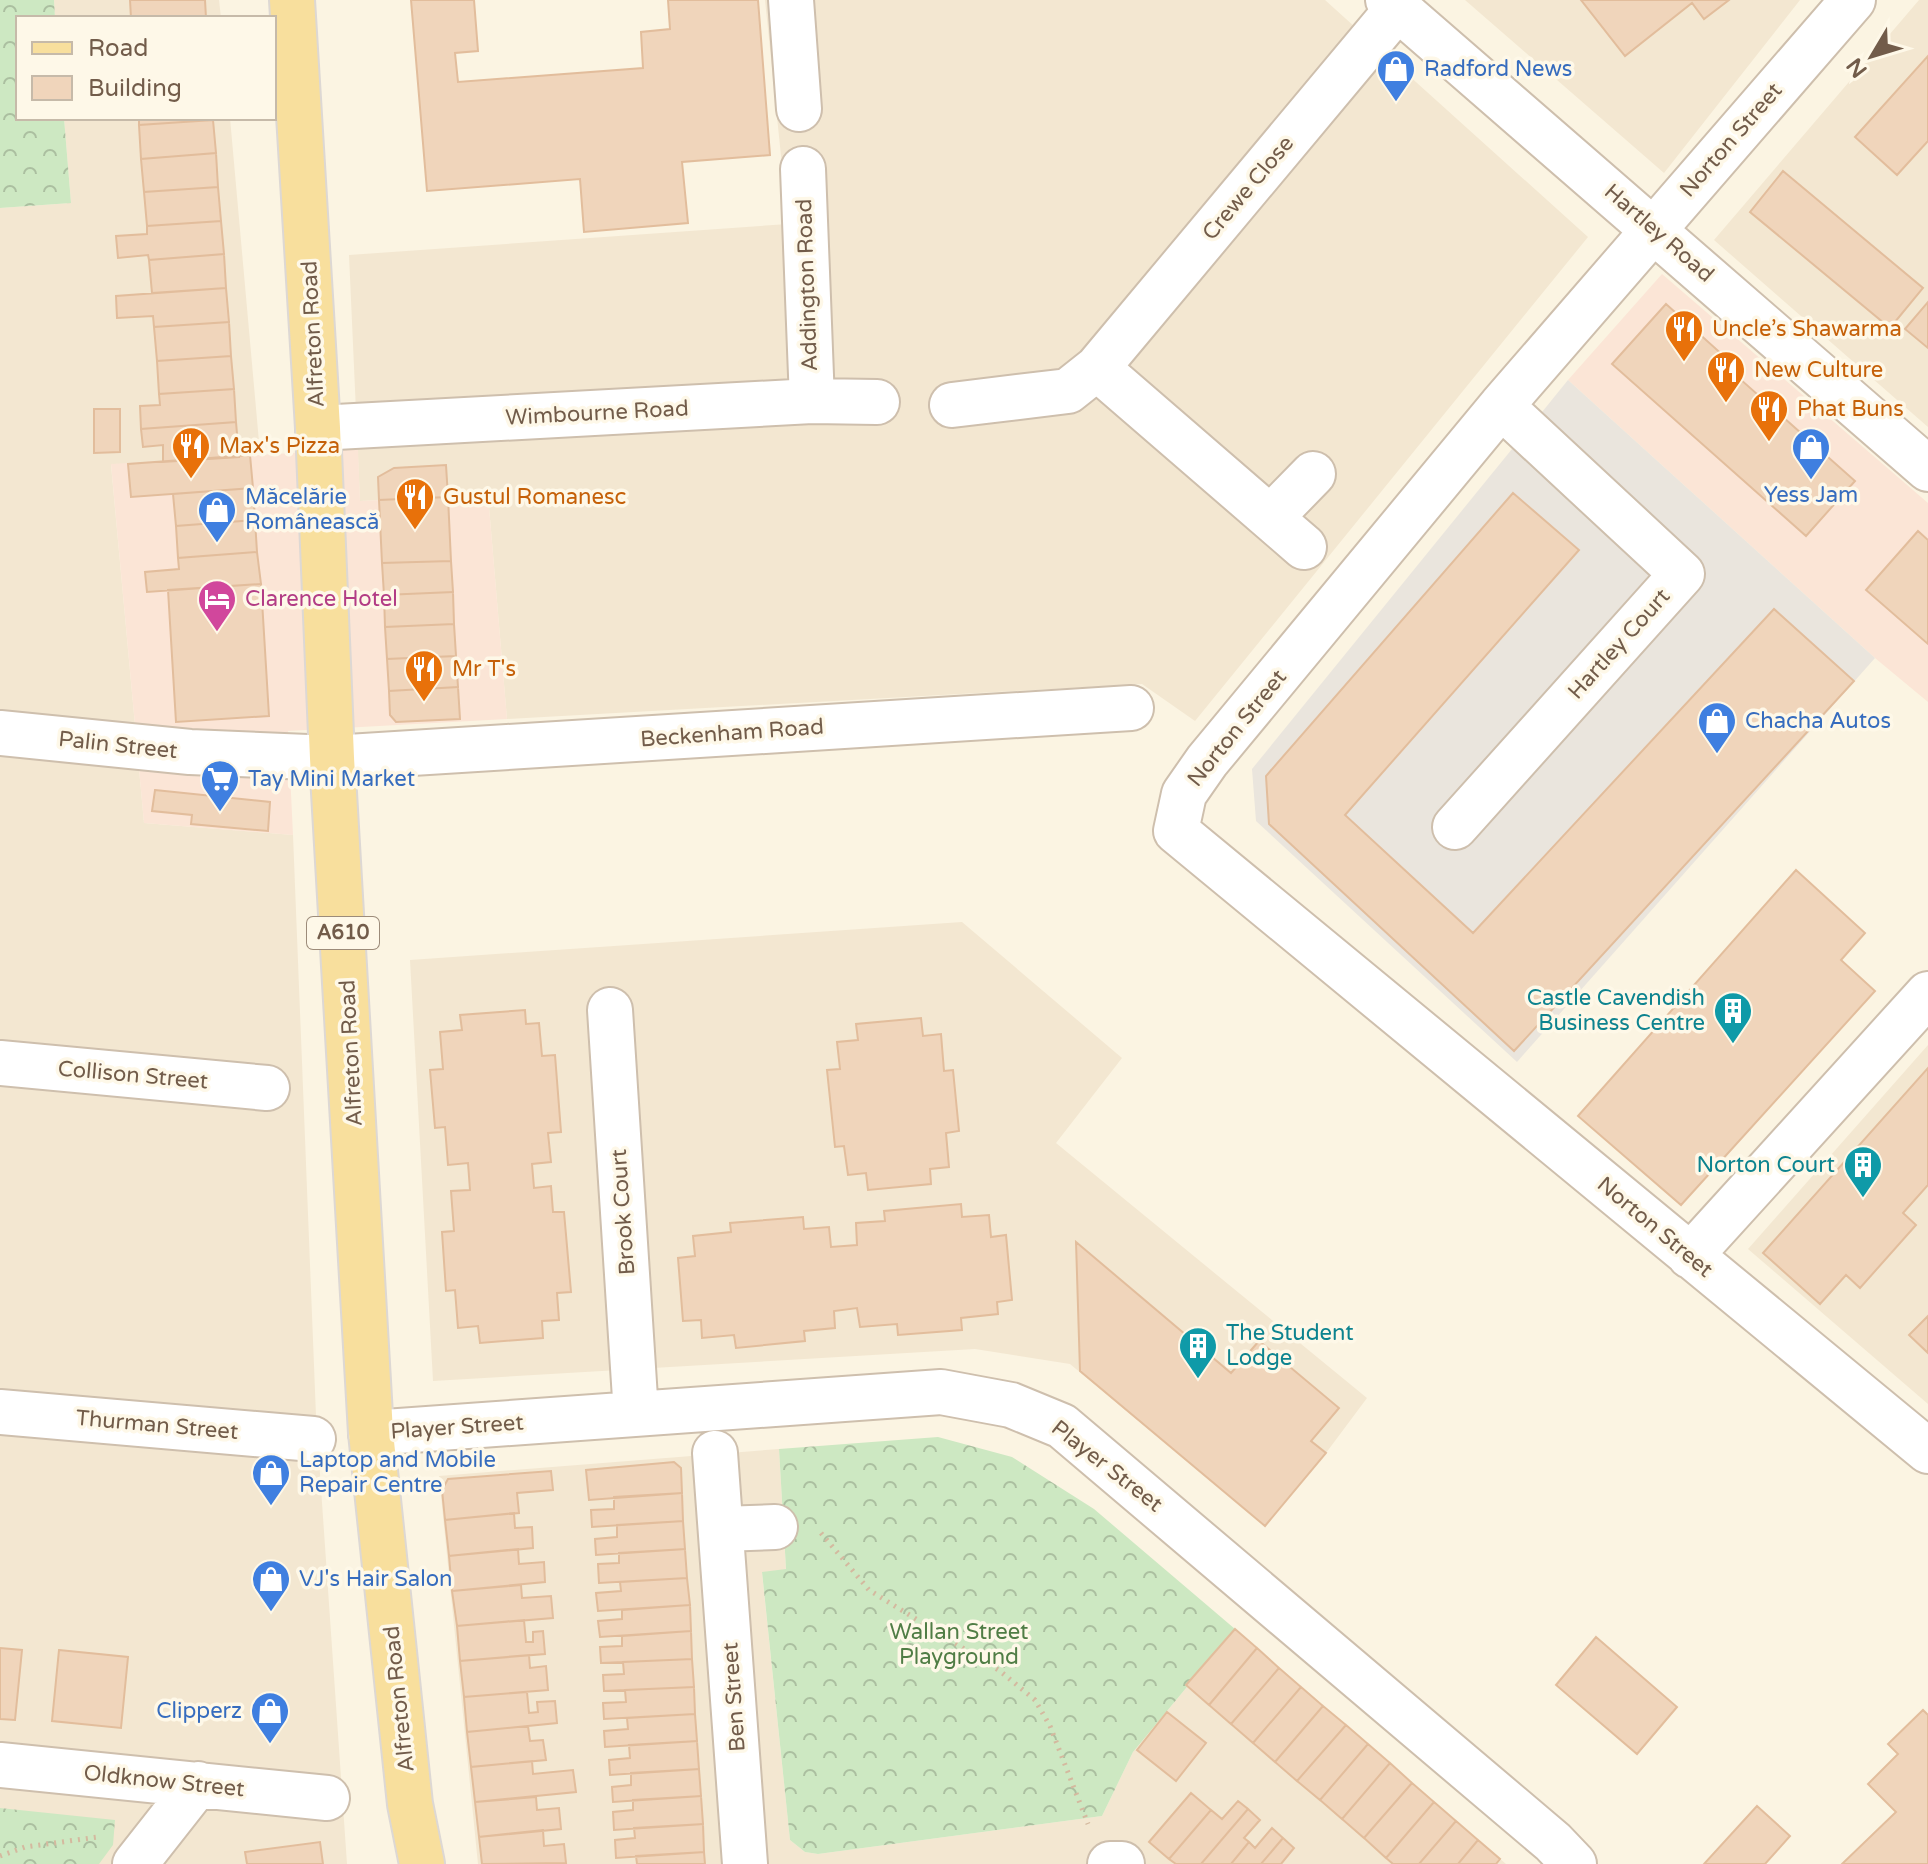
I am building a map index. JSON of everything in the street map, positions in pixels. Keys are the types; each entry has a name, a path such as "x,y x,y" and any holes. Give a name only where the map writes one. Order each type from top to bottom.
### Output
{"main road":[{"name":"Alfreton Road","path":"292,0 318,428 332,758 371,1433 410,1804 422,1864"}],"street":[{"path":"791,0 799,109"},
{"name":"Norton Street","path":"1853,0 1501,406 1207,761 1184,794 1176,831 1928,1451"},
{"name":"Hartley Road","path":"1393,4 1928,469"},
{"name":"Crewe Close","path":"952,405 1068,391 1097,368 1393,4"},
{"name":"Addington Road","path":"803,169 812,401"},
{"path":"1097,368 1304,547"},
{"name":"Wimbourne Road","path":"318,428 812,401 877,402"},
{"name":"Hartley Court","path":"1455,827 1682,574 1501,406"},
{"path":"1271,517 1313,474"},
{"name":"Beckenham Road","path":"332,758 1131,708"},
{"name":"Palin Street","path":"0,733 190,752 332,758"},
{"path":"1690,1256 1928,994"},
{"name":"Brook Court","path":"610,1010 636,1414"},
{"name":"Collison Street","path":"0,1063 267,1088"},
{"name":"Player Street","path":"371,1433 941,1392 1033,1412 1062,1426 1553,1857"},
{"name":"Thurman Street","path":"0,1412 313,1439"},
{"name":"Ben Street","path":"715,1453 745,1864"},
{"path":"722,1529 796,1527"},
{"name":"Oldknow Street","path":"0,1765 327,1798"},
{"path":"135,1864 198,1784"},
{"path":"1100,1849 1122,1864"}],"path":[{"path":"796,1527 869,1590 1000,1671 1035,1700 1050,1726 1100,1849"},
{"path":"0,1856 25,1847 99,1837"}],"shaded area":[{"path":"54,0 219,0 221,16 55,16"},
{"path":"765,0 1325,0 1588,237 1195,721 1142,684 507,719 488,495 360,501 349,255 788,224"},
{"path":"1465,0 1800,0 1664,173"},
{"path":"1919,0 1928,0 1928,427 1714,240"},
{"path":"64,120 230,120 260,453 111,465 144,823 293,835 316,1416 347,1864 0,1864 0,208 71,203"},
{"path":"1662,274 1928,503 1928,702 1875,658 1568,380"},
{"path":"1568,380 1875,658 1517,1062 1256,821 1252,769"},
{"path":"358,449 360,501 488,495 507,719 288,731 293,835 144,823 111,464"},
{"path":"962,922 1122,1058 1056,1143 1367,1398 1265,1526 1070,1364 975,1349 433,1381 410,960"},
{"path":"1928,1045 1928,1404 1748,1249"},
{"path":"779,1449 786,1570 762,1573 790,1840 805,1852 818,1854 1102,1816 1133,1752 1235,1629 1506,1864 478,1864 439,1476"}],"green space":[{"path":"0,0 54,0 55,16 16,16 16,120 64,120 71,203 0,208"},
{"name":"Wallan Street Playground","path":"938,1437 1012,1457 1094,1509 1235,1629 1133,1752 1102,1816 818,1854 805,1852 790,1840 762,1572 786,1569 779,1449"},
{"path":"0,1808 115,1820 113,1845 99,1864 0,1864"}],"building":[{"path":"130,0 205,0 206,16 131,16"},
{"path":"411,0 474,0 478,51 455,53 458,82 643,68 641,32 670,29 668,0 758,0 770,155 682,162 688,223 584,232 580,179 427,191"},
{"path":"1581,0 1729,0 1704,19 1692,3 1625,56"},
{"path":"1928,56 1928,141 1897,175 1855,137"},
{"path":"139,120 213,120 139,125"},
{"path":"213,120 216,153 141,159 139,125"},
{"path":"216,153 218,187 144,192 141,159"},
{"path":"1783,171 1923,288 1890,328 1750,212"},
{"path":"218,187 221,221 147,226 144,192"},
{"path":"221,221 224,254 149,260 148,255 118,258 116,236 147,234 147,226"},
{"path":"224,254 226,288 152,293 149,260"},
{"path":"226,288 229,322 154,327 153,316 117,318 116,296"},
{"path":"1928,302 1928,348 1905,329"},
{"path":"1666,304 1735,366 1731,371 1855,481 1806,536 1612,364"},
{"path":"229,322 231,356 157,361 154,327"},
{"path":"231,356 234,389 159,394 157,361"},
{"path":"234,389 236,422 141,429 140,406 160,405 159,394"},
{"path":"94,409 120,409 120,452 94,453"},
{"path":"236,422 239,457 163,462 163,445 143,447 141,429"},
{"name":"Max's Pizza","path":"250,455 253,488 131,497 128,464"},
{"path":"446,465 448,497 379,500 378,477 394,468"},
{"path":"253,488 255,520 176,526 173,494"},
{"path":"1513,493 1579,550 1345,815 1473,933 1774,609 1854,681 1514,1051 1269,824 1266,776"},
{"name":"Gustul Romanesc","path":"448,497 451,561 382,563 379,500"},
{"name":"Măcelărie Românească","path":"255,520 257,552 178,558 176,526"},
{"path":"1918,531 1928,540 1928,644 1866,590"},
{"path":"257,552 261,584 147,592 145,572 179,569 178,558"},
{"path":"451,561 453,592 384,595 382,563"},
{"name":"Clarence Hotel","path":"261,584 269,716 176,722 168,590"},
{"path":"453,592 454,624 385,627 384,595"},
{"path":"454,624 456,656 387,659 385,627"},
{"path":"456,656 458,687 389,691 387,659"},
{"name":"Mr T's","path":"458,687 460,719 396,722 390,715 389,691"},
{"path":"155,790 270,802 268,831 191,824 192,815 152,811"},
{"name":"Castle Cavendish Business Centre","path":"1796,870 1865,933 1841,960 1875,991 1681,1205 1578,1116"},
{"path":"525,1010 526,1024 539,1023 542,1056 555,1055 561,1132 548,1133 551,1162 532,1164 534,1188 551,1186 553,1212 564,1212 571,1292 557,1293 559,1320 542,1321 543,1338 480,1343 478,1326 458,1328 455,1290 446,1291 442,1232 454,1231 451,1191 470,1190 468,1163 448,1165 445,1127 435,1128 430,1070 443,1069 440,1032 462,1030 460,1015"},
{"path":"921,1018 923,1036 941,1034 944,1071 953,1070 959,1131 946,1133 949,1167 930,1169 931,1184 868,1190 866,1173 848,1175 844,1146 835,1147 827,1070 840,1069 837,1042 858,1040 856,1024"},
{"name":"Norton Court","path":"1928,1068 1928,1185 1903,1213 1916,1225 1860,1288 1846,1275 1820,1304 1763,1253"},
{"path":"961,1204 962,1217 989,1215 991,1237 1006,1235 1012,1300 997,1302 998,1314 961,1318 962,1330 898,1335 897,1324 860,1327 857,1308 834,1311 835,1328 804,1331 805,1341 736,1348 734,1335 702,1338 701,1320 683,1321 678,1258 695,1256 693,1236 731,1232 730,1223 803,1217 804,1229 829,1227 831,1247 857,1245 856,1223 885,1221 884,1211"},
{"name":"The Student Lodge","path":"1076,1242 1231,1373 1259,1341 1339,1408 1311,1441 1326,1453 1265,1526 1080,1371"},
{"path":"1928,1316 1928,1353 1909,1335"},
{"path":"674,1462 681,1468 682,1493 589,1500 586,1470"},
{"path":"551,1471 553,1490 517,1493 519,1513 445,1520 442,1490 448,1479"},
{"path":"682,1493 683,1521 592,1527 591,1510 614,1509 614,1497"},
{"path":"514,1513 515,1528 532,1527 533,1548 449,1556 445,1520"},
{"path":"683,1521 685,1549 596,1555 595,1539 617,1537 617,1525"},
{"path":"518,1549 519,1564 544,1562 545,1582 452,1591 449,1556"},
{"path":"685,1549 687,1578 599,1583 598,1564 619,1563 619,1553"},
{"path":"687,1578 690,1605 598,1611 596,1593 621,1591 620,1582"},
{"path":"521,1585 522,1598 551,1596 553,1618 457,1626 452,1591"},
{"path":"690,1605 691,1631 600,1637 598,1621 622,1619 622,1610"},
{"path":"524,1620 526,1642 533,1642 533,1632 543,1631 545,1654 460,1661 457,1626"},
{"path":"1235,1629 1257,1648 1209,1705 1186,1685"},
{"path":"691,1631 692,1659 601,1663 600,1647 622,1646 622,1636"},
{"path":"1596,1637 1677,1707 1637,1754 1556,1685"},
{"path":"0,1648 22,1650 15,1720 0,1719"},
{"path":"1257,1648 1279,1668 1231,1724 1209,1705"},
{"path":"59,1650 128,1657 121,1728 52,1721"},
{"path":"529,1655 530,1668 546,1666 548,1690 464,1697 460,1661"},
{"path":"692,1659 694,1687 604,1691 603,1675 624,1674 623,1662"},
{"path":"1279,1668 1301,1687 1253,1743 1231,1724"},
{"path":"694,1687 695,1714 604,1719 603,1703 626,1702 625,1690"},
{"path":"1301,1687 1323,1706 1275,1762 1253,1743"},
{"path":"527,1692 529,1713 538,1712 537,1702 555,1701 557,1723 467,1732 464,1697"},
{"path":"1323,1706 1346,1725 1297,1781 1275,1762"},
{"path":"1923,1710 1928,1715 1928,1864 1842,1864 1896,1812 1868,1784 1898,1754 1888,1744"},
{"path":"1167,1712 1206,1743 1176,1781 1137,1750"},
{"path":"695,1714 697,1741 605,1747 604,1731 628,1729 627,1718"},
{"path":"1346,1725 1368,1744 1320,1800 1297,1781"},
{"path":"528,1726 530,1741 543,1740 546,1760 471,1767 467,1732"},
{"path":"697,1741 699,1769 610,1775 609,1760 630,1758 629,1745"},
{"path":"1368,1744 1390,1763 1342,1819 1320,1800"},
{"path":"532,1761 533,1774 573,1770 576,1792 475,1802 471,1767"},
{"path":"1390,1763 1412,1783 1364,1838 1342,1819"},
{"path":"699,1769 701,1796 613,1802 612,1787 631,1785 631,1773"},
{"path":"1412,1783 1434,1802 1386,1858 1364,1838"},
{"path":"1191,1793 1211,1810 1169,1859 1149,1842"},
{"path":"701,1796 703,1824 614,1830 613,1812 633,1810 633,1800"},
{"path":"536,1797 537,1810 559,1808 561,1829 479,1837 475,1802"},
{"path":"1238,1801 1248,1809 1201,1864 1176,1864 1169,1859 1211,1810 1222,1819"},
{"path":"1434,1802 1456,1821 1419,1864 1393,1864 1386,1858"},
{"path":"1757,1806 1790,1836 1765,1864 1704,1864"},
{"path":"1248,1809 1260,1820 1244,1838 1249,1842 1231,1864 1201,1864"},
{"path":"1456,1821 1478,1840 1458,1864 1419,1864"},
{"path":"703,1824 704,1852 616,1858 615,1840 635,1838 634,1828"},
{"path":"1272,1828 1283,1838 1261,1864 1231,1864 1249,1842 1255,1848"},
{"path":"543,1830 544,1846 564,1844 566,1863 482,1864 479,1837"},
{"path":"1283,1838 1294,1848 1281,1864 1261,1864"},
{"path":"1478,1840 1500,1859 1496,1864 1458,1864"},
{"path":"320,1842 323,1864 247,1864 245,1852"},
{"path":"704,1852 705,1864 637,1864 636,1856"}],"place":[{"name":"Radford News","path":"1396,103"},
{"name":"Uncle’s Shawarma","path":"1684,363"},
{"name":"New Culture","path":"1726,404"},
{"name":"Phat Buns","path":"1769,443"},
{"name":"Max's Pizza","path":"191,480"},
{"name":"Yess Jam","path":"1811,481"},
{"name":"Gustul Romanesc","path":"415,531"},
{"name":"Măcelărie Românească","path":"217,544"},
{"name":"Clarence Hotel","path":"217,633"},
{"name":"Mr T's","path":"424,703"},
{"name":"Chacha Autos","path":"1717,755"},
{"name":"Tay Mini Market","path":"220,813"},
{"name":"Castle Cavendish Business Centre","path":"1733,1045"},
{"name":"Norton Court","path":"1863,1199"},
{"name":"The Student Lodge","path":"1198,1380"},
{"name":"Laptop and Mobile Repair Centre","path":"271,1507"},
{"name":"VJ's Hair Salon","path":"271,1613"},
{"name":"Clipperz","path":"270,1745"}]}
